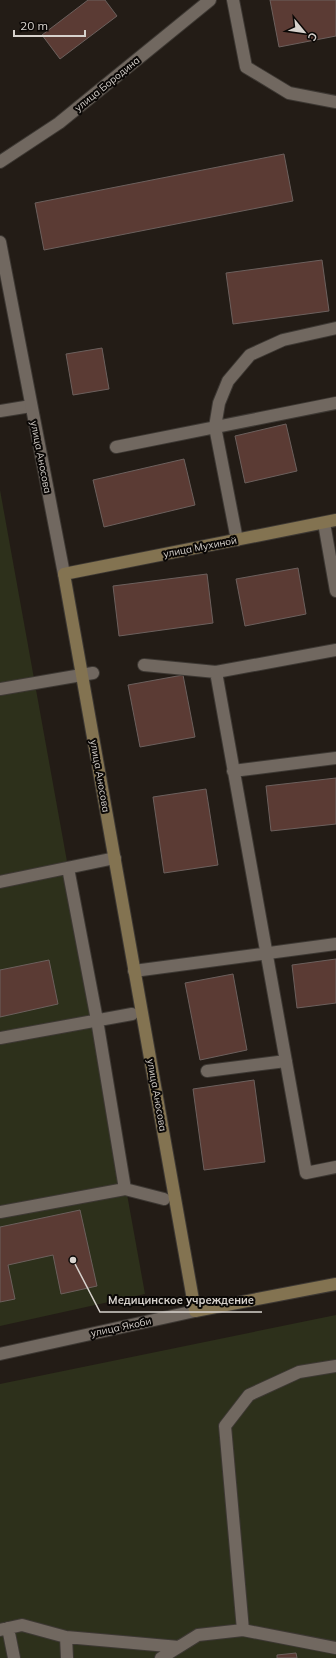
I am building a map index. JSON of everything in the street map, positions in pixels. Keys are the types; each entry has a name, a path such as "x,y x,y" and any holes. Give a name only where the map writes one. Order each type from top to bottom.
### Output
{"street":[{"name":"улица Бородина","path":"0,162 59,123 210,0"},
{"path":"233,0 246,67 289,93 336,102"},
{"name":"улица Аносова","path":"0,242 64,574 87,674 134,971 195,1311"},
{"path":"237,540 216,427 219,403 228,381 250,355 283,340 336,328"},
{"path":"116,448 336,403"},
{"path":"0,411 31,406"},
{"name":"улица Мухиной","path":"64,574 336,520"},
{"path":"324,523 336,591"},
{"path":"144,665 216,672 336,650"},
{"path":"216,672 306,1173 336,1167"},
{"path":"0,689 87,674"},
{"path":"233,771 336,758"},
{"path":"0,882 115,858"},
{"path":"68,868 97,1020 125,1189"},
{"path":"134,971 266,952 336,944"},
{"path":"0,1038 132,1014"},
{"path":"207,1072 286,1061"},
{"path":"0,1212 125,1189 164,1199"},
{"name":"улица Якоби","path":"0,1354 195,1311 336,1284"},
{"path":"243,1630 225,1426 249,1395 299,1372 336,1366"},
{"path":"14,1658 4,1629 22,1625 66,1637 179,1647"},
{"path":"161,1658 198,1635 243,1630 336,1648"},
{"path":"66,1637 67,1658"}],"green space":[{"path":"0,490 145,1294 0,1326"},
{"path":"336,1315 336,1658 0,1658 0,1384"}],"building":[{"path":"88,0 105,0 117,16 60,59 42,35"},
{"path":"270,0 336,0 336,36 279,47"},
{"path":"284,154 293,201 44,250 35,203"},
{"path":"322,260 329,311 233,324 226,273"},
{"path":"102,348 109,389 73,395 66,354"},
{"path":"286,424 297,471 245,483 235,436"},
{"path":"184,459 195,505 104,527 93,480"},
{"path":"298,568 306,614 245,626 236,579"},
{"path":"207,574 213,623 119,636 113,586"},
{"path":"183,675 195,737 140,747 128,685"},
{"path":"336,778 336,824 271,831 266,786"},
{"path":"206,789 218,865 164,873 153,797"},
{"path":"336,959 336,1003 297,1008 292,965"},
{"path":"49,960 58,1004 0,1017 0,970"},
{"path":"233,974 247,1050 200,1060 185,983"},
{"path":"254,1080 265,1162 204,1170 193,1089"},
{"path":"80,1210 97,1286 61,1294 53,1255 8,1265 15,1299 0,1302 0,1227"},
{"path":"296,1653 297,1658 277,1658 277,1655"}],"place":[{"name":"Медицинское учреждение","path":"73,1260"}]}
